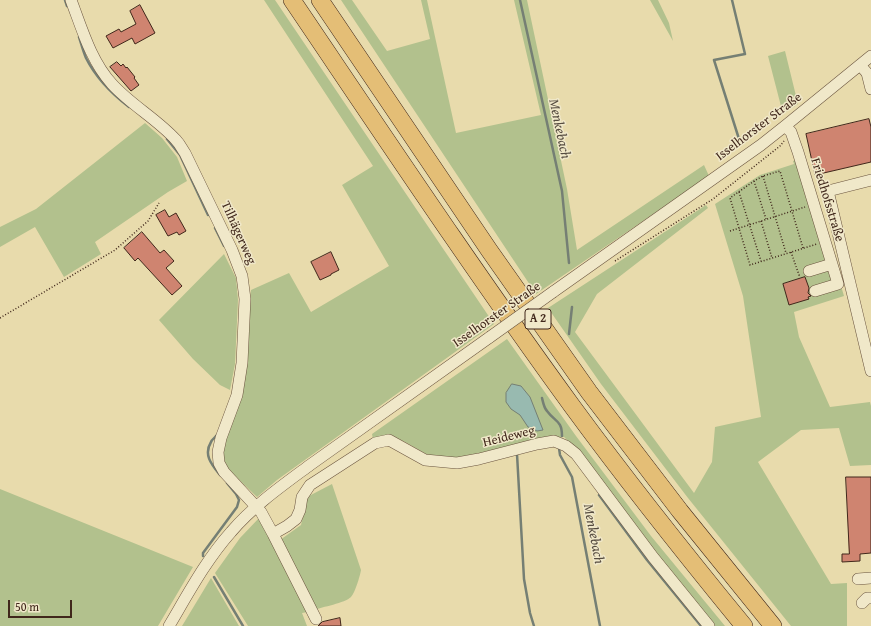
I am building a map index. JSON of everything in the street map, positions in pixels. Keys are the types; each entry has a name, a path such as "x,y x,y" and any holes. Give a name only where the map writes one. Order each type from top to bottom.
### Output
{"highway":[{"name":"A 2","path":"292,0 474,268 568,400 664,528 744,626"},
{"name":"A 2","path":"320,0 489,250 589,392 680,511 773,626"}],"street":[{"name":"Tilhägerweg","path":"71,0 87,44 101,71 126,98 166,130 177,141 185,153 232,250 242,276 245,299 242,363 236,395 221,438 218,452 219,463 224,472 256,507"},
{"name":"Isselhorster Straße","path":"168,626 208,562 231,532 256,507 304,470 761,145 871,56"},
{"path":"860,65 867,73 871,90"},
{"name":"Friedhofsstraße","path":"786,126 791,132 798,152 838,284 815,291"},
{"path":"871,180 828,191 871,371"},
{"path":"809,271 832,264"},
{"name":"Heideweg","path":"274,534 296,519 300,510 302,497 310,485 375,443 389,440 425,460 457,463 554,441 566,446 576,454 653,557 709,626"},
{"path":"256,507 261,512 274,534 316,619"},
{"path":"858,579 871,578"}],"path":[{"path":"615,261 713,199 767,156"},
{"path":"803,248 780,171 763,176 730,198 750,265 818,244"},
{"path":"763,176 786,254"},
{"path":"754,181 766,220"},
{"path":"739,192 761,261"},
{"path":"0,318 115,250 148,221 160,203"},
{"path":"730,231 814,204"},
{"path":"761,221 772,258"},
{"path":"791,252 799,275 809,271"}],"green space":[{"path":"264,0 275,0 494,324 277,480 257,497 229,470 223,462 221,451 248,326 251,290 289,273 311,312 389,266 342,185 373,166"},
{"path":"341,0 352,0 387,51 430,39 421,0 427,0 456,133 541,115 514,0 527,0 567,189 577,250 704,165 709,176 536,294"},
{"path":"650,0 658,0 669,23 673,41"},
{"path":"785,51 798,104 783,114 768,56"},
{"path":"145,123 162,138 177,157 187,181 168,192 95,242 101,254 64,277 35,227 0,247 0,227 36,209"},
{"path":"803,158 844,296 794,312 799,337 830,407 870,402 871,465 850,466 839,428 801,430 758,462 831,584 847,583 847,626 791,626 688,498 601,384 548,308 706,205 708,208 597,294 575,332 694,493 712,462 715,427 761,417 743,296 715,204 760,175 794,164 793,161"},
{"path":"224,254 236,278 238,300 235,364 230,390 220,385 193,359 159,320"},
{"path":"507,339 576,436 651,536 725,626 714,626 656,556 580,453 564,437 553,438 456,459 428,455 391,436 373,439 372,434"},
{"path":"332,484 361,570 356,588 351,597 339,603 314,610 280,540 301,525 307,497"},
{"path":"0,489 193,567 158,626 0,626"},
{"path":"259,518 308,612 302,613 307,626 248,626 215,573 240,538"},
{"path":"211,578 239,626 182,626"}],"water":[{"path":"512,384 521,386 530,397 543,430 537,431 528,427 520,415 511,409 506,402 506,393"}],"building":[{"path":"140,5 155,33 135,44 132,38 113,48 106,36 119,29 121,32 136,24 130,11"},
{"path":"117,62 121,66 123,64 126,68 127,67 139,85 131,91 110,67"},
{"path":"869,119 871,127 871,162 815,175 806,134"},
{"path":"165,210 169,217 176,213 186,231 179,235 177,232 168,236 156,215"},
{"path":"142,232 160,253 164,250 174,261 166,268 182,286 172,295 138,258 135,261 124,248"},
{"path":"331,252 339,270 320,280 311,262"},
{"path":"805,277 809,288 808,293 811,296 808,297 809,299 789,305 783,284"},
{"path":"846,477 871,477 871,553 860,554 860,561 842,562 842,554 849,554"},
{"path":"340,618 341,626 318,626 322,622"}],"waterway":[{"path":"65,0 67,6"},
{"name":"Menkebach","path":"520,0 562,191 569,263"},
{"path":"732,0 745,54 714,60 739,139"},
{"path":"79,37 90,65 111,91 129,107"},
{"path":"167,139 180,155 208,215"},
{"path":"215,228 224,246"},
{"name":"Menkebach","path":"569,334 572,307"},
{"name":"Menkebach","path":"542,398 546,410 561,427 562,436"},
{"path":"217,435 212,440 209,447 208,456 220,475"},
{"name":"Menkebach","path":"559,448 560,455 572,477 600,626"},
{"path":"517,454 524,579 530,613 534,626"},
{"path":"203,556 203,553 237,507 239,500 227,483"},
{"path":"599,495 647,560 701,626"},
{"path":"214,577 243,626"}]}
